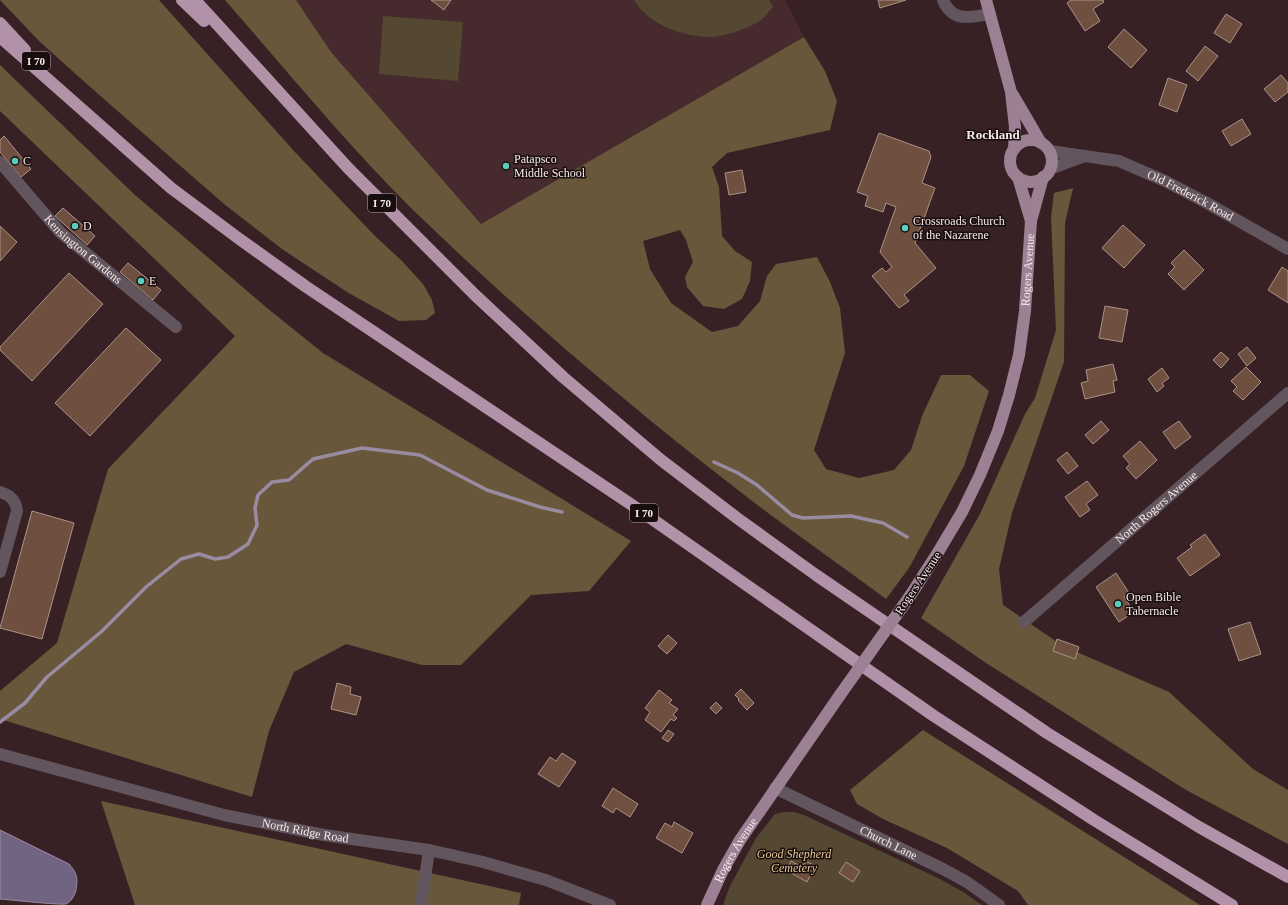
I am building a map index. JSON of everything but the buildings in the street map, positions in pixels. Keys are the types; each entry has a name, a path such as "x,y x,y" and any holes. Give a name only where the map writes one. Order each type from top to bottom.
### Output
{"highway":[{"path":"182,0 278,93"},
{"name":"I 70","path":"195,0 278,93 348,168 474,295 563,377 661,460 737,518 816,575 1047,733 1199,827 1288,877"},
{"name":"I 70","path":"0,23 71,99 171,188 305,286 632,505 934,716 1094,820 1232,905"},
{"path":"0,37 71,99"}],"main road":[{"path":"986,0 1011,92 1015,127 1014,149"},
{"path":"1011,92 1046,147 1052,163 1047,173 1033,181 1023,180 1018,177 1010,163 1012,153 1019,143 1026,140 1034,140 1046,147"},
{"name":"Rogers Avenue","path":"708,905 723,870 737,844 938,554 962,512 980,475 1000,424 1019,355 1025,311 1031,221 1047,173"},
{"name":"Rogers Avenue","path":"1018,177 1031,221"}],"street":[{"path":"943,0 951,13 959,17 990,14"},
{"name":"Old Frederick Road","path":"1046,147 1119,161 1136,170 1165,181 1288,249"},
{"name":"Old Frederick Road","path":"1047,173 1087,156"},
{"name":"Kensington Gardens","path":"0,162 60,232 176,327"},
{"name":"North Rogers Avenue","path":"1024,622 1288,394"},
{"path":"0,492 6,494 14,500 17,511 0,572"},
{"name":"North Ridge Road","path":"0,754 224,815 324,835 429,850 516,871 546,880 610,905"},
{"name":"Church Lane","path":"775,788 943,869 967,882 999,905"},
{"path":"421,905 429,850"}],"shaded area":[{"path":"0,0 159,0 294,151 423,284 432,300 435,313 426,320 399,321 347,292 282,249 224,204 88,85 39,41"},
{"path":"225,0 296,0 331,52 481,224 804,37 825,71 837,101 830,130 727,153 712,167 719,187 722,236 735,251 752,262 750,281 742,299 724,309 703,306 687,287 685,277 693,262 686,240 680,230 643,241 650,269 671,303 712,332 738,326 760,301 767,276 776,264 817,257 830,282 840,308 845,353 814,450 826,469 859,478 894,470 911,450 922,416 941,375 970,375 989,391 964,466 909,568 886,599 774,518 695,457 570,354 490,282 411,208 363,158"},
{"name":"Patapsco Middle School","path":"296,0 785,0 804,37 481,224 331,52"},
{"path":"0,65 135,195 267,308 323,353 631,541 589,591 531,595 461,665 422,665 346,644 294,672 269,731 252,797 0,719 0,691 57,643 108,469 235,336 0,111"},
{"path":"1073,188 1065,223 1064,362 1012,513 999,569 1003,605 1063,646 1169,692 1253,769 1288,790 1288,844 1186,790 986,663 921,618 980,514 1025,414 1035,398 1056,330 1051,217 1054,193"},
{"path":"923,730 1200,905 1028,905 1018,891 947,848 883,819 857,804 850,790"},
{"path":"101,801 521,893 519,905 135,905"},
{"path":"0,830 69,864 74,870 77,882 75,894 70,902 61,904 0,899"}],"green space":[{"path":"634,0 769,0 773,7 760,20 747,28 714,37 708,37 676,31 656,22 640,8"},
{"path":"383,16 463,22 458,81 379,74"},
{"name":"Good Shepherd Cemetery","path":"794,812 804,815 940,879 982,905 723,905 730,886 756,838 775,814"}],"waterway":[{"path":"0,722 25,703 47,677 101,632 146,587 181,559 199,554 215,559 228,557 248,544 257,525 255,508 258,495 272,482 289,480 313,459 362,448 420,455 487,490 540,507 562,512"},
{"path":"714,462 738,473 757,485 792,515 803,518 851,516 883,523 907,537"}],"place":[{"name":"C","path":"15,161"},
{"name":"Patapsco Middle School","path":"506,166"},
{"name":"D","path":"75,226"},
{"name":"Crossroads Church of the Nazarene","path":"905,228"},
{"name":"E","path":"141,281"},
{"name":"Open Bible Tabernacle","path":"1118,604"}],"district":[{"name":"Rockland","path":"993,134"}]}
